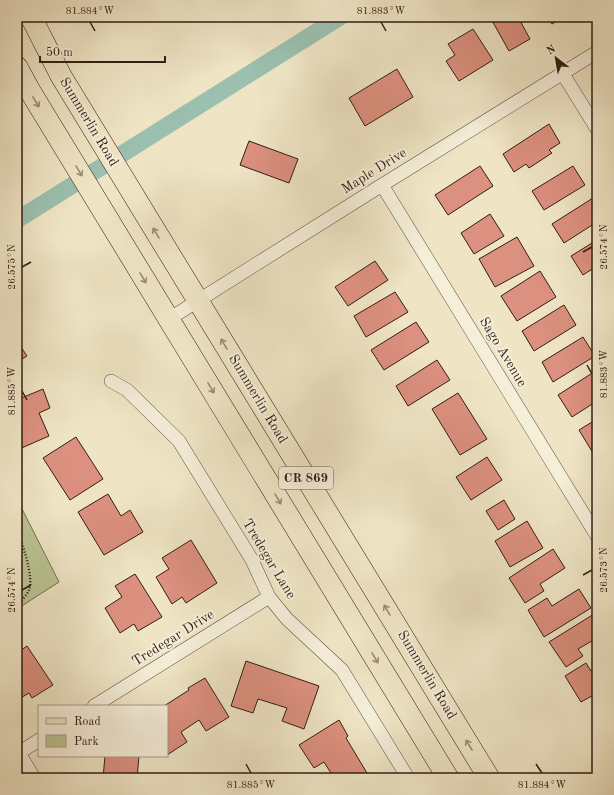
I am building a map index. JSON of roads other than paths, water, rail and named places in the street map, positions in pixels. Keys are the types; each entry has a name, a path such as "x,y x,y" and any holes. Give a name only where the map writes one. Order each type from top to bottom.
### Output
{"main road":[{"name":"Summerlin Road","path":"31,17 61,76 489,778"},
{"name":"CR 869","path":"17,68 448,778"}],"street":[{"name":"Maple Drive","path":"169,319 597,52"},
{"path":"563,74 597,129"},
{"name":"Sago Avenue","path":"382,185 597,536"},
{"name":"Tredegar Lane","path":"111,381 127,390 179,441 252,560 269,597 287,619 342,670 408,778"},
{"name":"Tredegar Drive","path":"96,705 269,597"},
{"path":"34,778 18,753 38,741"}],"waterway":[{"path":"17,220 340,17"}]}
